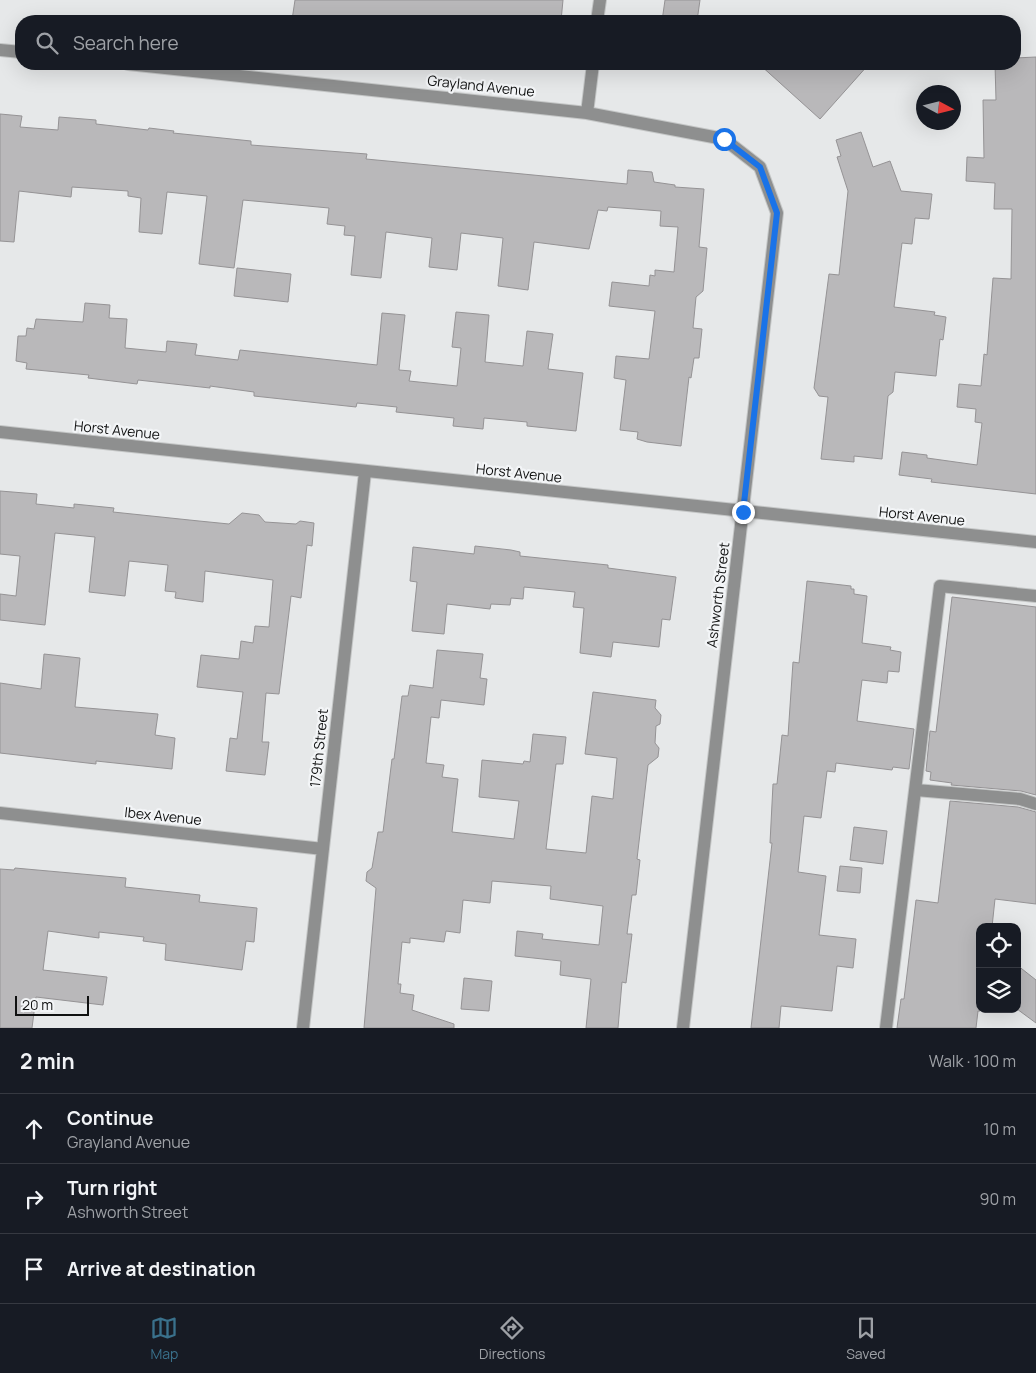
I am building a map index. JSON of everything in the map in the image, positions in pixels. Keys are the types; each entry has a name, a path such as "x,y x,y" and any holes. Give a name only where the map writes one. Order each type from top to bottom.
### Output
{"street":[{"path":"599,15 600,0"},
{"path":"0,50 15,51"},
{"name":"Grayland Avenue","path":"184,70 587,113 724,139 760,167"},
{"path":"587,113 592,70"},
{"name":"Ashworth Street","path":"683,1028 777,213 760,167"},
{"name":"Horst Avenue","path":"0,432 1036,542"},
{"name":"179th Street","path":"303,1028 365,472"},
{"path":"886,1028 940,586 1036,596"},
{"path":"916,790 1020,800 1036,804"},
{"name":"Ibex Avenue","path":"0,813 323,849"}],"building":[{"path":"295,0 563,0 562,15 293,15"},
{"path":"665,0 700,0 698,15 663,15"},
{"path":"1036,57 1036,494 931,482 932,479 899,475 902,452 927,455 927,458 977,465 982,423 975,422 976,409 957,407 959,384 981,386 984,354 987,355 993,278 1011,279 1012,209 994,209 995,183 966,181 967,157 984,158 983,100 996,100 995,70 1021,70 1021,58"},
{"path":"766,70 864,70 820,119"},
{"path":"0,114 22,116 20,127 58,130 59,117 96,120 96,124 148,130 149,128 174,131 173,133 251,141 251,145 367,154 366,159 627,184 628,170 652,172 654,182 675,185 675,187 704,189 699,247 707,248 703,291 696,297 693,328 702,329 699,358 694,358 691,378 689,377 681,446 647,442 637,439 638,432 620,430 626,380 614,378 616,356 649,359 655,311 609,306 612,282 649,286 650,275 655,276 655,270 674,272 678,227 660,226 661,211 608,207 607,211 598,210 589,249 534,242 528,290 498,286 503,238 461,233 457,270 429,267 432,238 386,232 381,278 351,275 355,236 344,235 345,226 327,224 329,208 243,200 234,268 199,264 207,196 167,192 162,234 139,232 141,198 128,196 128,191 72,187 71,197 19,191 14,242 0,241"},
{"path":"861,132 873,167 890,161 901,191 932,194 929,219 915,218 912,244 902,243 894,307 935,312 934,315 946,317 943,340 940,339 936,376 895,372 893,392 888,396 882,459 854,456 854,462 821,459 828,397 819,396 814,388 829,274 839,275 848,191 837,157 841,156 836,140"},
{"path":"237,268 291,274 288,302 234,296"},
{"path":"85,303 110,305 109,318 127,319 125,348 166,352 167,341 197,344 195,355 238,360 240,350 377,365 382,313 405,315 399,370 411,371 409,381 457,386 461,348 452,347 456,312 489,315 485,362 523,366 527,331 553,334 548,369 583,373 576,431 527,426 527,422 484,418 483,429 453,426 454,418 396,412 397,407 357,403 356,407 254,396 254,392 210,386 210,388 138,380 137,384 88,378 89,375 26,369 27,363 16,361 18,336 26,336 27,328 34,329 36,319 83,322"},
{"path":"0,491 37,494 36,504 74,508 74,504 114,508 113,512 199,521 229,524 242,513 259,515 265,522 296,524 300,521 314,523 312,546 307,545 301,598 291,596 279,694 266,693 262,742 269,742 265,775 226,771 230,738 237,739 243,692 197,687 201,655 239,659 241,641 253,643 255,626 269,627 273,580 205,571 203,602 175,598 176,592 165,591 168,565 129,561 125,596 89,592 95,537 55,533 45,625 0,620 0,594 16,596 20,556 0,554"},
{"path":"475,546 520,552 520,556 608,565 608,568 676,577 670,620 662,619 659,647 613,642 611,657 580,653 584,608 573,607 575,592 524,587 523,599 511,598 510,605 491,604 490,609 447,604 444,634 412,631 417,582 410,581 413,547 474,554"},
{"path":"807,581 851,586 851,589 854,589 854,594 867,596 862,643 891,647 890,650 901,652 899,672 888,671 887,683 862,680 857,721 914,729 909,769 893,767 892,770 836,763 835,772 827,771 821,818 804,816 798,872 826,876 819,935 856,939 853,968 837,966 832,1011 781,1006 779,1028 751,1028 772,843 770,843 773,784 777,784 782,735 788,736 793,662 799,663"},
{"path":"952,597 1036,607 1036,795 1021,791 951,785 952,783 930,780 931,772 926,771 930,731 936,732"},
{"path":"437,650 483,654 480,678 487,679 484,705 441,700 439,718 431,717 426,763 444,765 442,777 458,779 452,832 514,839 519,801 479,797 482,760 523,764 524,761 530,762 533,734 566,737 563,764 556,764 546,849 586,853 592,796 613,799 617,758 585,754 593,692 656,700 655,708 661,715 660,724 656,726 655,743 659,748 658,757 648,765 637,859 640,860 636,895 632,895 627,934 632,934 626,983 622,982 618,1028 586,1028 591,979 560,975 561,961 515,956 517,931 543,934 542,939 599,945 603,906 550,899 551,886 492,881 490,903 463,900 460,933 446,931 444,942 410,938 410,943 402,942 398,984 401,984 400,993 414,995 412,1010 454,1024 454,1028 364,1028 376,888 366,881 367,872 372,868 378,832 383,832 402,696 408,696 410,685 433,688"},
{"path":"44,654 80,658 75,707 158,714 155,735 175,738 172,769 96,761 96,764 0,753 0,683 41,689"},
{"path":"950,801 1018,807 1036,812 1036,904 995,899 992,923 976,923 976,1013 978,1013 976,1028 897,1028 901,999 904,999 916,900 938,903"},
{"path":"854,827 887,831 883,864 850,860"},
{"path":"840,866 862,868 860,893 837,891"},
{"path":"15,868 126,878 125,887 200,895 199,902 257,908 254,942 246,941 242,970 165,960 166,944 143,941 144,937 99,932 99,938 48,931 43,970 107,977 103,1005 36,997 32,1028 0,1028 0,869 14,870"},
{"path":"1021,968 1036,980 1036,1023 1021,1012"},
{"path":"464,978 492,981 489,1011 461,1009"}],"route":[{"path":"724,139 760,167 777,213 743,512"}]}
